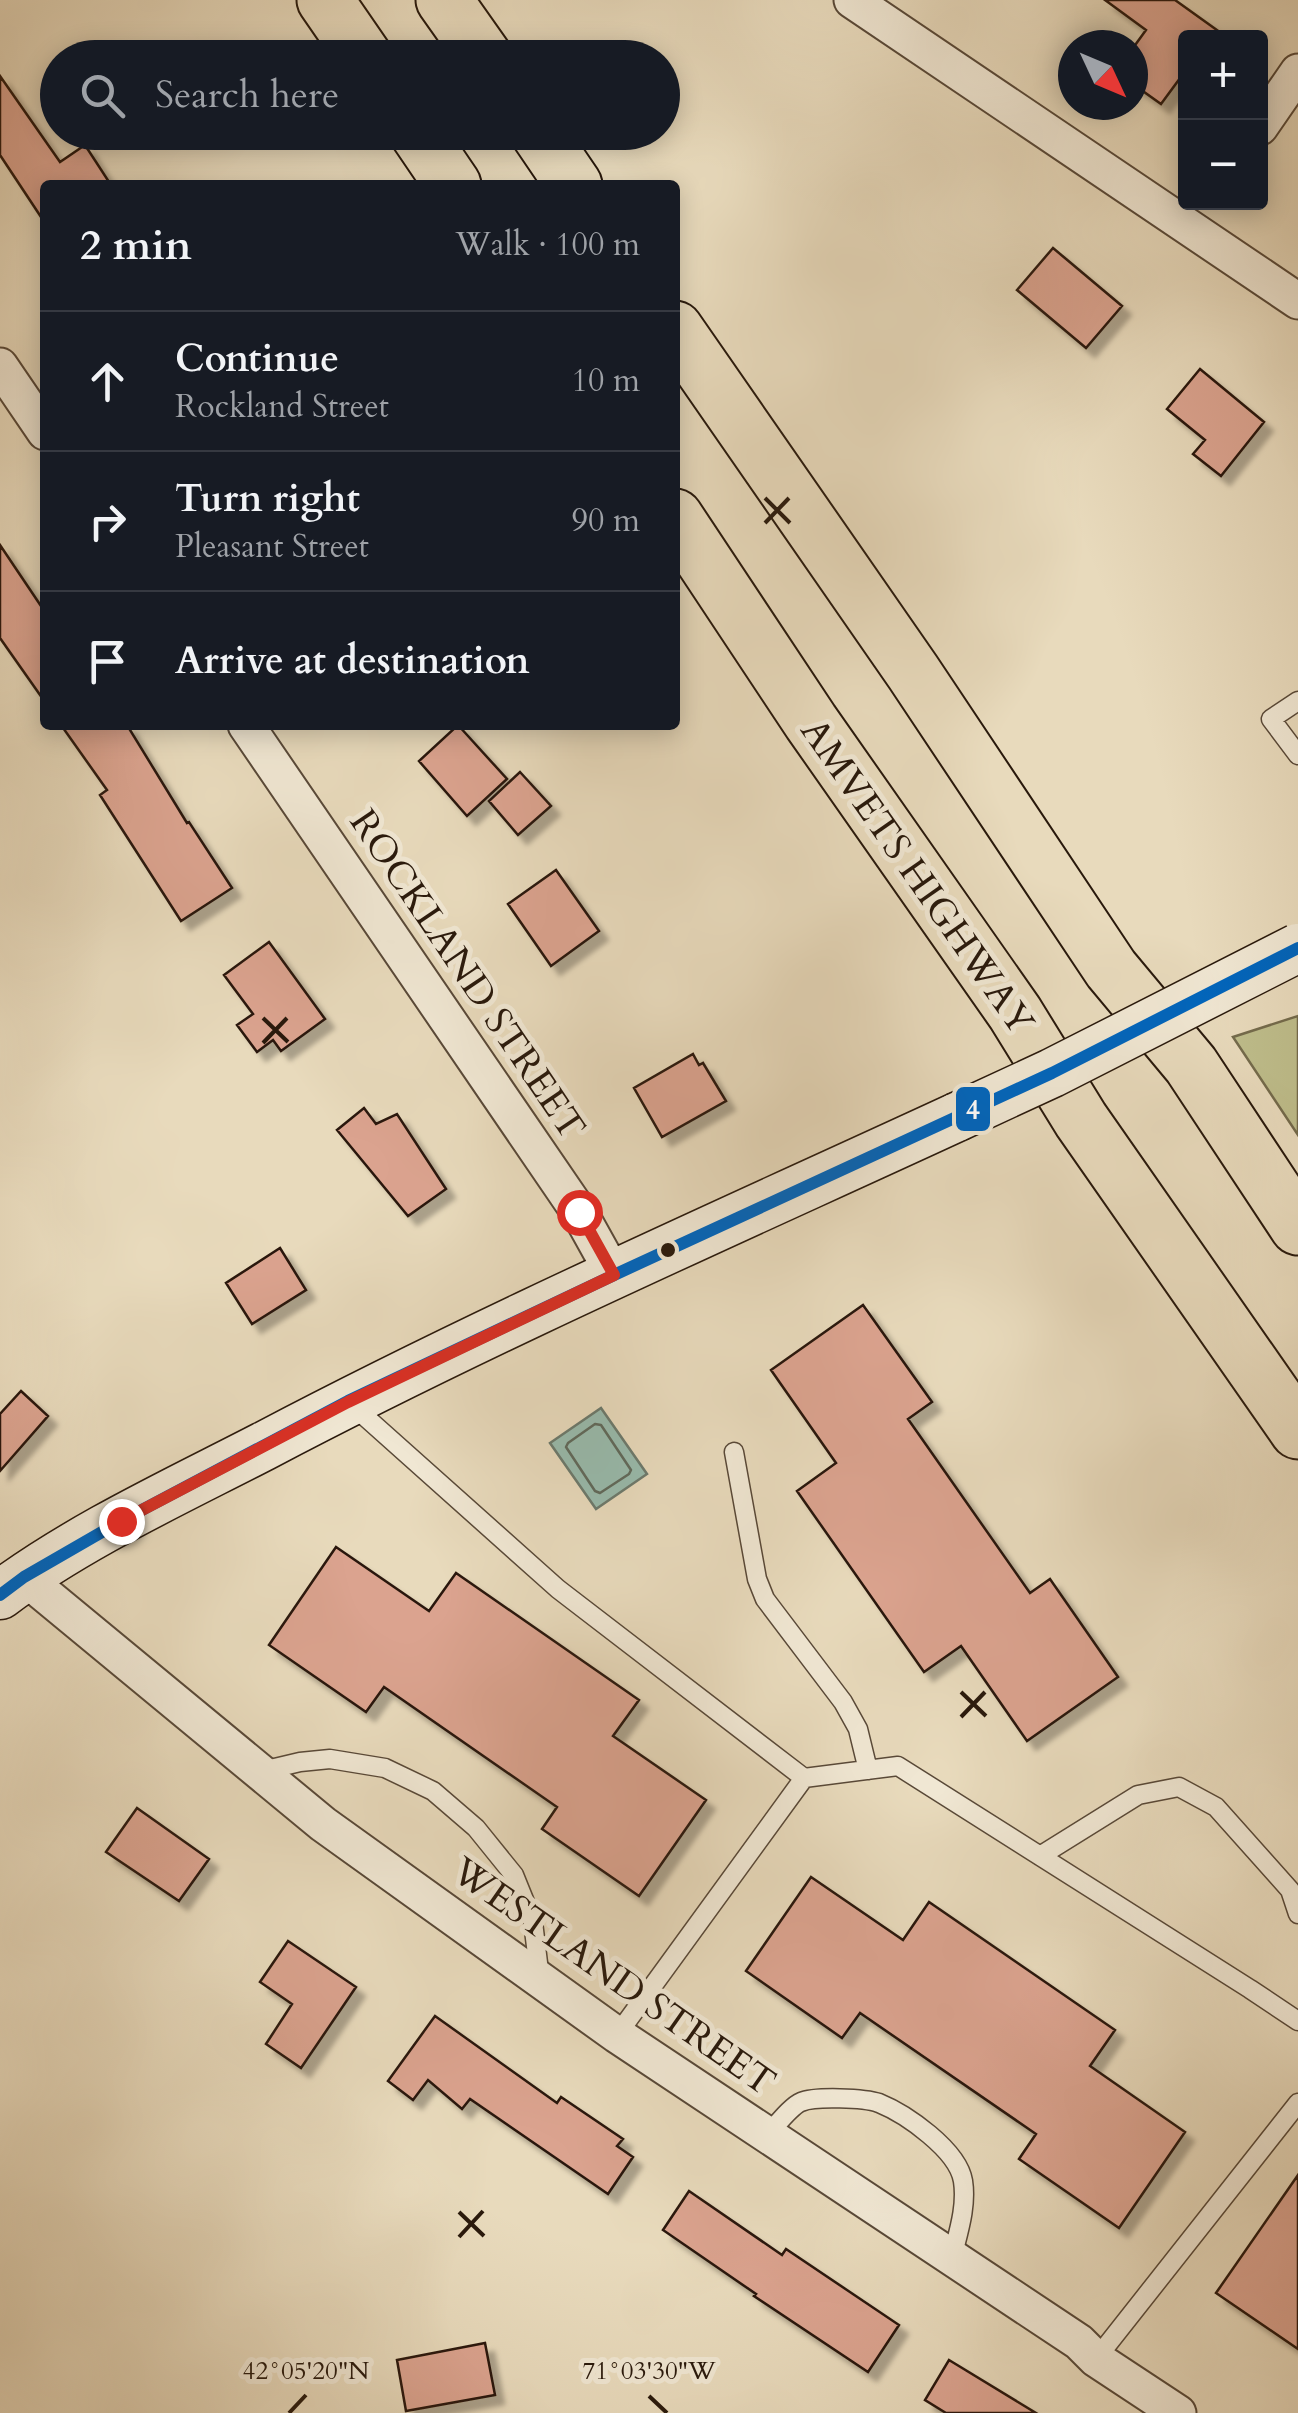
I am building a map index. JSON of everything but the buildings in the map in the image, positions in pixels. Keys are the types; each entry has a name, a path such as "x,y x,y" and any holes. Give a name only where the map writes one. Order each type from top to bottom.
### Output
{"highway":[{"path":"325,0 353,40"},
{"path":"444,0 472,40"},
{"path":"429,150 450,180"},
{"path":"550,150 571,180"},
{"path":"680,336 1111,969 1191,1066 1298,1227"},
{"name":"AMVETS HIGHWAY","path":"680,525 811,722 1016,1013 1081,1120 1298,1431"}],"main road":[{"path":"12,1586 121,1521 348,1402 1052,1073 1298,948"}],"street":[{"path":"852,0 1200,216 1298,302"},
{"path":"1265,120 1298,72"},
{"path":"0,366 40,425"},
{"name":"ROCKLAND STREET","path":"249,730 579,1212 614,1275"},
{"name":"WESTLAND STREET","path":"12,1586 324,1824 617,2035 1079,2342 1096,2359 1178,2413"}],"lane":[{"path":"1298,702 1271,719 1298,755"},
{"path":"348,1402 558,1589 804,1778 898,1766 1298,2021"},
{"path":"734,1452 754,1563 765,1599 843,1702 858,1728 868,1770"},
{"path":"260,1772 330,1758 385,1768 433,1792 476,1828 514,1875 533,1922 540,1979"},
{"path":"617,2035 804,1778"},
{"path":"1040,1856 1138,1795 1179,1787 1216,1808 1290,1890 1298,1914"},
{"path":"767,2135 800,2102 835,2098 876,2102 910,2121 945,2148 963,2177 963,2211 952,2258"},
{"path":"1096,2359 1298,2103"}],"shaded area":[{"path":"1298,1016 1298,1135 1233,1037"}],"water":[{"path":"601,1408 647,1474 596,1509 550,1443"}],"transit line":[{"name":"4","path":"0,1595 121,1521 348,1401 1052,1073 1298,948"}],"route":[{"path":"121,1521 348,1402 614,1275 579,1212"}]}
